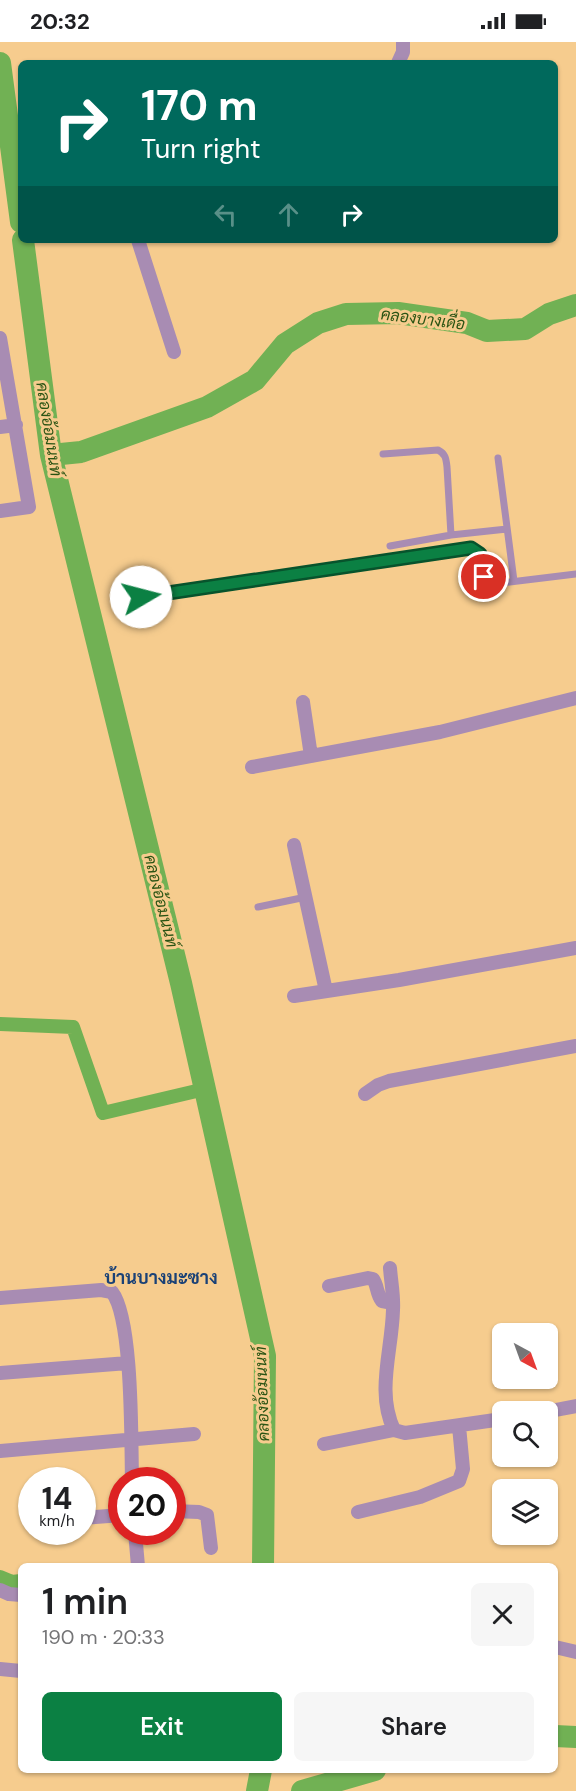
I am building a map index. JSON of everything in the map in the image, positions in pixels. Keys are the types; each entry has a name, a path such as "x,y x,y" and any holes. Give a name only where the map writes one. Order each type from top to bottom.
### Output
{"street":[{"path":"399,60 403,52 403,42"},
{"path":"139,243 174,352"},
{"path":"0,338 29,507 0,511"},
{"path":"0,427 16,425"},
{"path":"252,767 440,732 576,698"},
{"path":"303,702 311,756"},
{"path":"294,845 326,991"},
{"path":"294,996 576,948"},
{"path":"365,1094 389,1081 576,1047"},
{"path":"390,1268 393,1303 384,1398 388,1418 394,1430"},
{"path":"329,1286 373,1279 377,1285 377,1295 382,1301 393,1303"},
{"path":"0,1298 112,1292 120,1301 128,1363 131,1467"},
{"path":"0,1373 128,1363"},
{"path":"558,1410 576,1406"},
{"path":"324,1444 370,1437 394,1430 405,1432 492,1421"},
{"path":"358,1512 420,1497 459,1481 463,1470 459,1426"},
{"path":"0,1451 194,1434"},
{"path":"186,1512 199,1512 207,1515 211,1548"},
{"path":"136,1545 138,1563"},
{"path":"0,1590 18,1595"},
{"path":"558,1648 576,1652"},
{"path":"0,1669 18,1671"}],"lane":[{"path":"383,454 438,450 442,452 446,457 451,535"},
{"path":"498,458 514,581"},
{"path":"390,546 451,535 507,529"},
{"path":"141,597 471,548 480,554 484,577 494,584 576,574"},
{"path":"258,907 306,897"}],"waterway":[{"name":"คลองอ้อมนนท์","path":"0,63 18,199"},
{"name":"คลองอ้อมนนท์","path":"23,243 51,455 181,983 265,1356 263,1563"},
{"name":"คลองบางเดื่อ","path":"51,455 81,452 207,407 255,380 285,344 318,323 346,314 398,313 467,323 487,331 525,329 549,314 576,305"},
{"path":"0,1024 73,1027 103,1113 205,1089"},
{"path":"0,1577 12,1582 18,1581"},
{"path":"558,1736 576,1737"},
{"name":"คลองอ้อมนนท์","path":"257,1791 260,1773"},
{"path":"302,1791 365,1773"}],"district":[{"name":"บ้านบางมะซาง","path":"161,1278"}],"route":[{"path":"141,597 471,548 480,554 484,577"}]}
